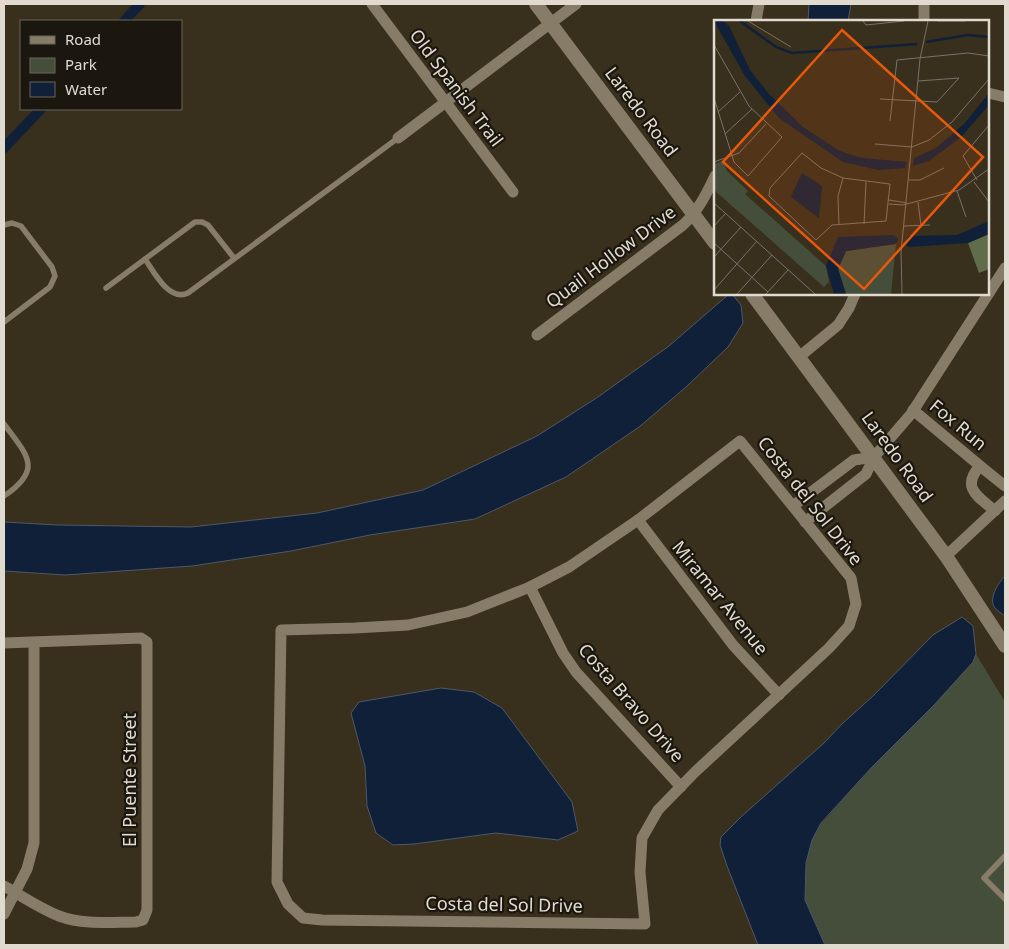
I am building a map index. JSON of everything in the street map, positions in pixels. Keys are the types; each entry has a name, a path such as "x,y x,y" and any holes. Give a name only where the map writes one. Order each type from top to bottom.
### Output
{"street":[{"name":"Old Spanish Trail","path":"372,4 513,192"},
{"name":"Laredo Road","path":"536,4 714,242"},
{"path":"398,138 576,4"},
{"path":"756,20 758,4"},
{"path":"924,4 924,20"},
{"path":"989,93 1005,97"},
{"name":"Quail Hollow Drive","path":"537,335 683,225 694,214 714,178"},
{"path":"989,293 1005,268"},
{"name":"Laredo Road","path":"753,295 946,556 1005,646"},
{"path":"799,357 838,325 845,316 854,295"},
{"path":"805,522 866,474 874,457 892,438 913,410 988,295"},
{"name":"Fox Run","path":"913,410 1005,486"},
{"name":"Costa del Sol Drive","path":"740,441 793,506 851,578 856,604 849,626 829,648 658,810 642,838 640,872 645,924 322,920 303,918 288,904 277,882 281,630 408,625 467,612 530,587 569,567 638,520 740,441"},
{"path":"793,506 854,460 874,457"},
{"name":"Fox Run","path":"980,466 970,484 972,489 995,511"},
{"path":"946,556 1005,501"},
{"name":"Miramar Avenue","path":"638,520 733,645 779,695"},
{"name":"Costa Bravo Drive","path":"530,587 563,654 576,672 681,787"},
{"name":"El Puente Street","path":"16,893 60,916 91,921 136,922 143,920 148,910 147,642 141,638 34,643"},
{"path":"4,643 34,643 34,843 27,868 4,914"},
{"path":"4,886 16,893"}],"lane":[{"path":"145,259 168,289 181,295 188,293 398,138"},
{"path":"106,288 190,224 199,222 208,225 234,258"},
{"path":"4,225 12,223 21,226 46,260 55,276 53,284 4,322"},
{"path":"4,424 24,451 28,463 22,482 4,496"},
{"path":"1005,856 984,878 1005,899"}],"green space":[{"path":"976,654 1005,702 1005,945 825,945 805,900 806,863 812,840 821,824 871,768 973,662"}],"water":[{"path":"809,4 851,4 848,20 808,20"},
{"path":"728,295 733,295 741,305 743,323 728,347 686,387 639,427 566,477 475,519 192,566 65,575 4,571 4,522 57,525 191,527 317,513 423,490 537,436 598,397 669,346"},
{"path":"1005,576 1005,616 995,608 993,596 999,583"},
{"path":"962,617 973,626 976,654 973,662 821,823 812,840 806,863 805,900 825,945 758,945 727,866 720,845 721,837 824,743 933,635"},
{"path":"441,688 474,692 502,708 572,802 578,831 558,840 496,833 393,845 376,833 367,806 365,766 351,713 359,702"}],"waterway":[{"path":"125,20 140,4"},
{"path":"4,148 40,110"}]}
